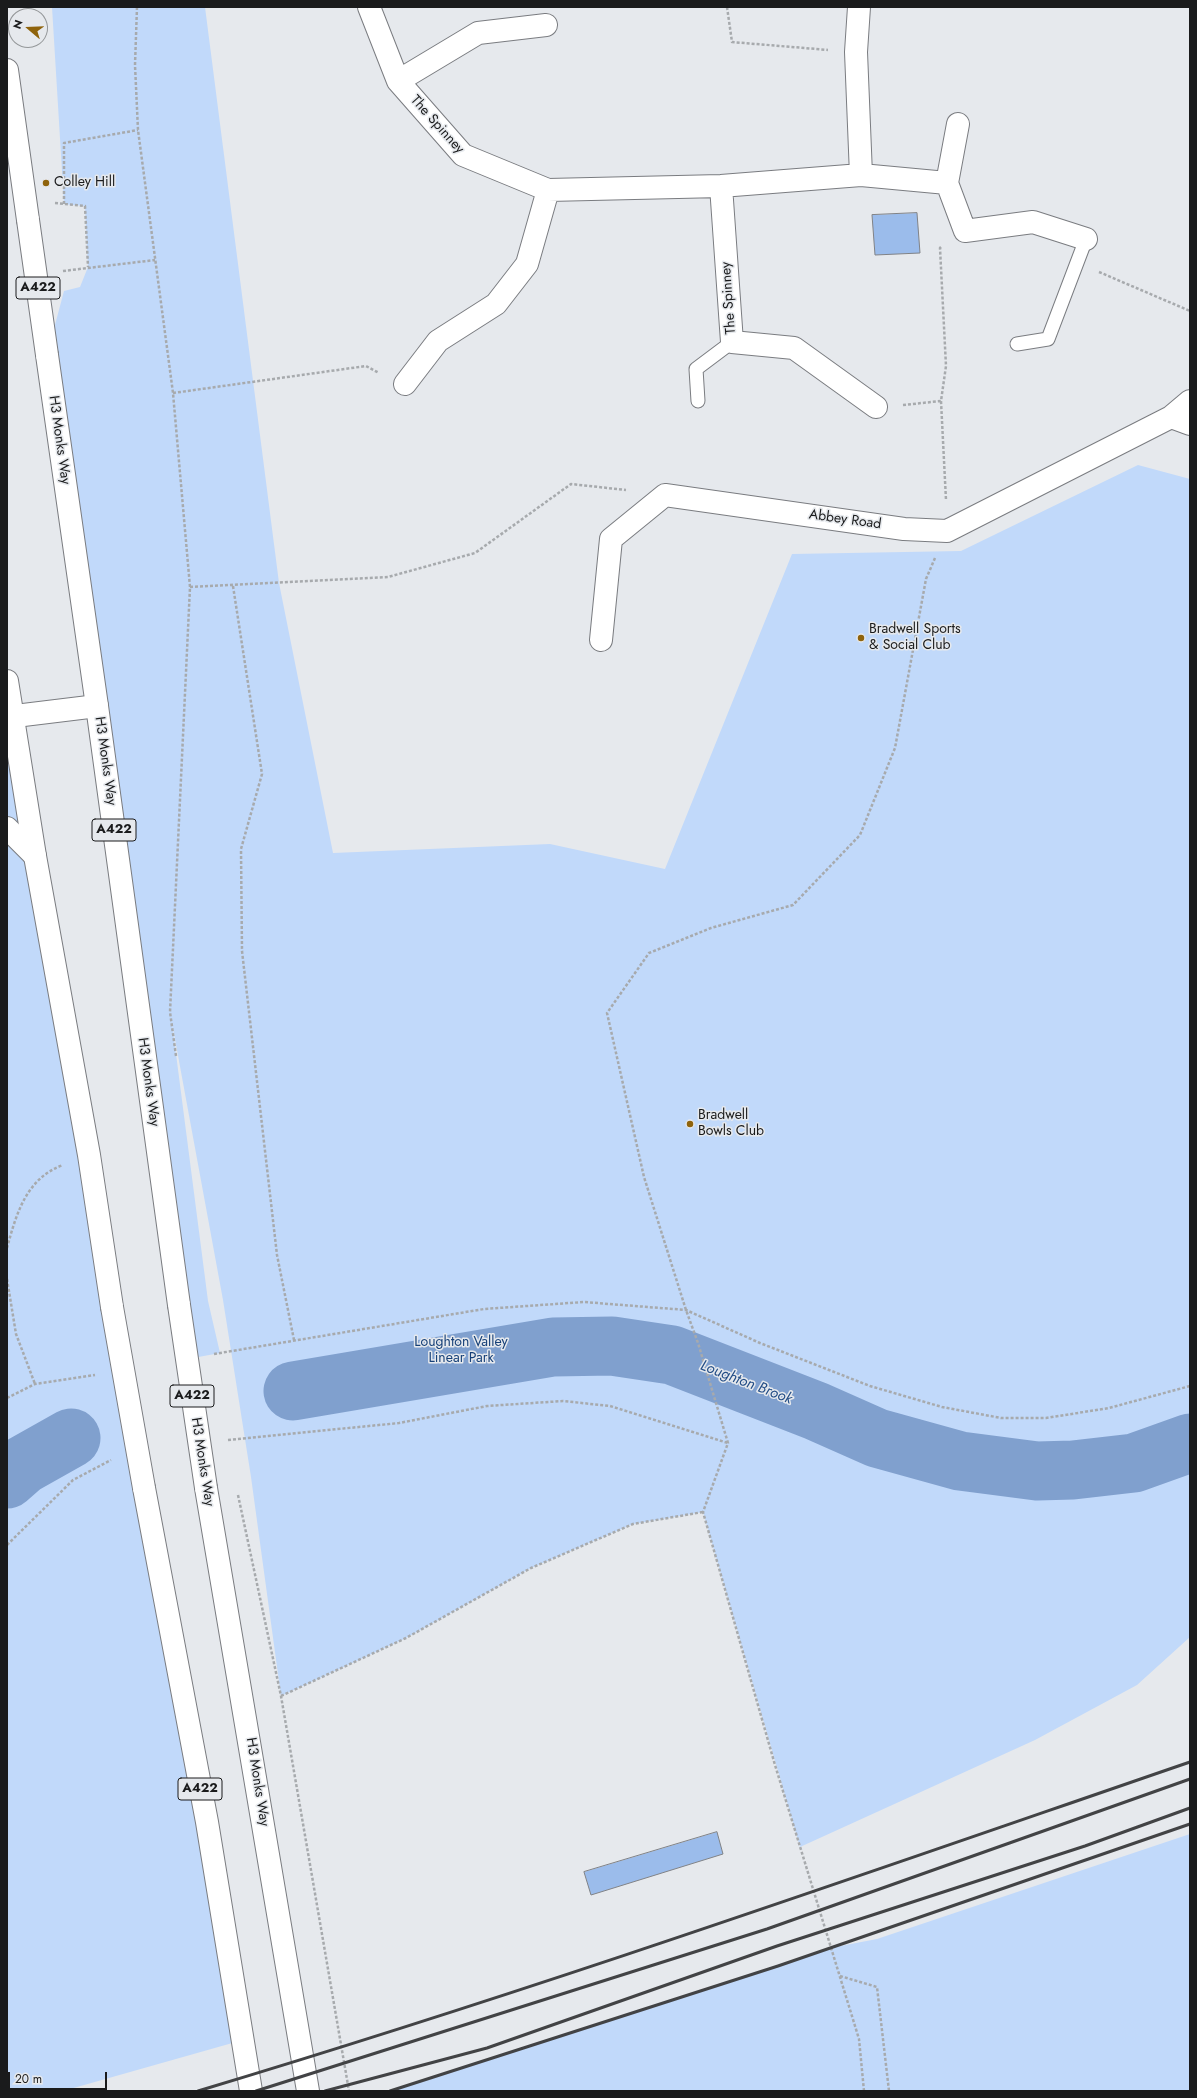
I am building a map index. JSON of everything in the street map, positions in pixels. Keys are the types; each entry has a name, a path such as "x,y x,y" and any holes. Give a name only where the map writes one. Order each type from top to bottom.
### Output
{"main road":[{"name":"The Spinney","path":"369,7 398,81 463,155 548,190 721,186 861,175 947,184"},
{"path":"859,7 856,52 861,175"},
{"name":"The Spinney","path":"398,81 478,33 546,25"},
{"name":"H3 Monks Way","path":"7,70 97,706 179,1305 206,1488 308,2091"},
{"path":"958,124 947,184 966,231 1033,222 1086,239"},
{"name":"The Spinney","path":"721,186 732,342 794,348 876,407"},
{"path":"405,384 438,342 496,304 527,264 548,190"},
{"path":"947,531 1180,420 1190,401"},
{"path":"601,640 611,539 665,495"},
{"name":"Abbey Road","path":"665,495 904,528 947,531"},
{"name":"A422","path":"7,681 10,717 89,1155 112,1307 144,1488 207,1822 251,2091"},
{"path":"10,717 97,706"},
{"path":"7,828 35,856"}],"lane":[{"path":"1017,344 1048,339 1086,239"},
{"path":"698,400 696,369 732,342"}],"path":[{"path":"137,7 135,65 138,130 173,393 190,587 170,1012 176,1059"},
{"path":"727,7 732,42 856,52"},
{"path":"64,204 64,143 138,130"},
{"path":"85,206 88,267"},
{"path":"864,2091 859,2039 775,1765 703,1512 728,1444 723,1422 644,1177 607,1013 649,953 711,928 793,905 860,835 895,748 926,579 947,531 941,401 946,366 940,248 966,231"},
{"path":"58,271 156,260"},
{"path":"1076,263 1190,311"},
{"path":"173,393 366,366 405,384"},
{"path":"876,407 941,401"},
{"path":"190,587 388,577 475,553 570,484 665,495"},
{"path":"233,586 262,774 241,849 242,950 277,1255 294,1340"},
{"path":"7,1248 14,1221 25,1195 40,1178 58,1166 89,1155"},
{"path":"7,1279 16,1334 35,1384"},
{"path":"213,1354 484,1309 584,1302 686,1310 760,1343 870,1386 942,1407 1001,1418 1046,1418 1074,1414 1109,1408 1190,1386"},
{"path":"7,1398 35,1384 101,1374"},
{"path":"227,1440 399,1423 487,1406 563,1401 610,1406 728,1444"},
{"path":"7,1545 73,1480 113,1459"},
{"path":"237,1491 281,1696 349,2091"},
{"path":"281,1696 406,1638 531,1568 633,1524 703,1512"},
{"path":"840,1975 877,1987 889,2091"}],"green space":[{"name":"Loughton Valley Linear Park","path":"52,7 205,7 279,583 333,853 550,844 665,869 792,554 961,551 1138,465 1190,479 1190,1637 1137,1685 1035,1740 800,1847 703,1512 633,1524 531,1568 406,1638 281,1696 251,1477 223,1300 172,1023 208,1301 220,1353 193,1358 47,355 64,291 80,287 88,267 85,206 64,204"},
{"path":"7,681 243,2040 63,2091 7,2091"},
{"path":"1190,1834 1190,2091 390,2091 830,1948 877,1939"}],"building":[{"path":"917,213 920,253 875,255 872,215"},
{"path":"717,1832 723,1854 591,1895 584,1872"}],"waterway":[{"name":"Loughton Brook","path":"293,1391 553,1347 612,1346 672,1355 816,1411 877,1438 960,1461 1037,1471 1073,1470 1134,1463 1190,1443"},
{"name":"Loughton Brook","path":"7,1479 23,1465 71,1438"}],"railway":[{"path":"198,2091 323,2053 572,1973 1190,1762"},
{"path":"256,2091 767,1929 1190,1779"},
{"path":"325,2091 487,2048 777,1946 1085,1846 1190,1808"},
{"path":"390,2091 778,1966 1190,1824"}],"place":[{"name":"Colley Hill","path":"46,183"},
{"name":"Bradwell Sports & Social Club","path":"861,638"},
{"name":"Bradwell Bowls Club","path":"690,1124"}]}
